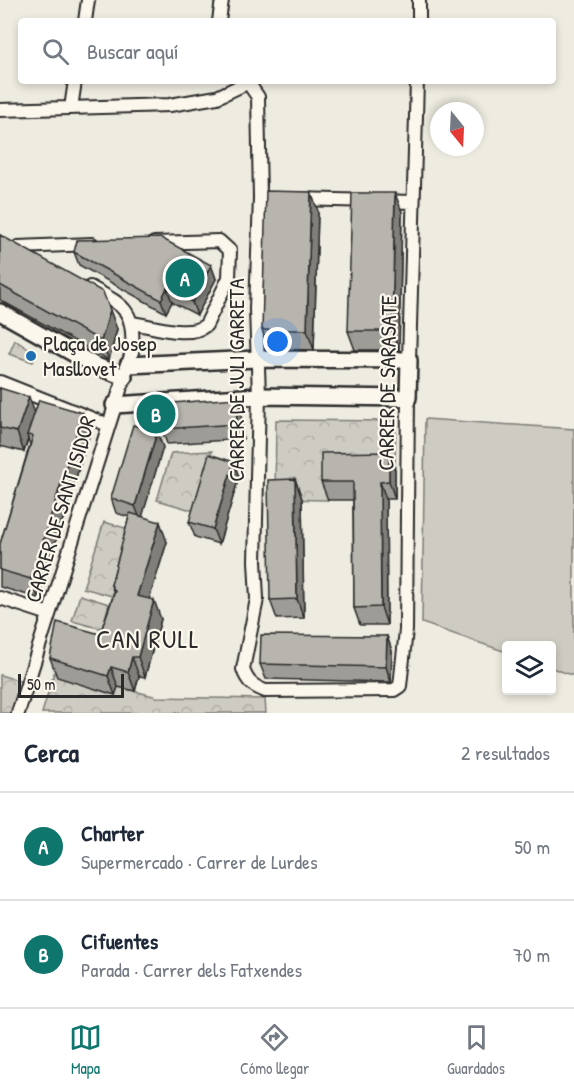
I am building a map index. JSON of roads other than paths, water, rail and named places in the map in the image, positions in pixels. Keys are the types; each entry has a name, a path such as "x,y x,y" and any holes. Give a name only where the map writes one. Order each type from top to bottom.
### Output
{"street":[{"path":"85,18 88,0"},
{"path":"219,18 222,0"},
{"path":"418,18 419,0"},
{"path":"70,108 74,84"},
{"path":"0,110 171,105 217,98 243,84"},
{"name":"CARRER DE JULI GARRETA","path":"251,84 258,97 272,198 257,359 259,396 255,561 257,599 243,669 246,680 265,690 394,690 400,686"},
{"name":"CARRER DE SARASATE","path":"400,686 406,630 408,398 417,84"},
{"path":"272,198 413,202"},
{"path":"74,278 124,306 131,319 189,331 200,330 206,326 231,266 230,251 219,241 138,243"},
{"path":"37,257 14,244 103,244"},
{"path":"0,312 94,365 126,371 257,359 409,360"},
{"name":"CARRER DE SANT ISIDOR","path":"18,713 132,352 131,319"},
{"path":"0,382 108,425"},
{"path":"114,405 259,396 408,398"},
{"path":"0,598 49,614"}],"place":[{"name":"Charter","path":"185,278"},
{"name":"Plaça de Josep Masllovet","path":"31,356"},
{"name":"Cifuentes","path":"156,414"}],"district":[{"name":"CAN RULL","path":"148,639"}]}
